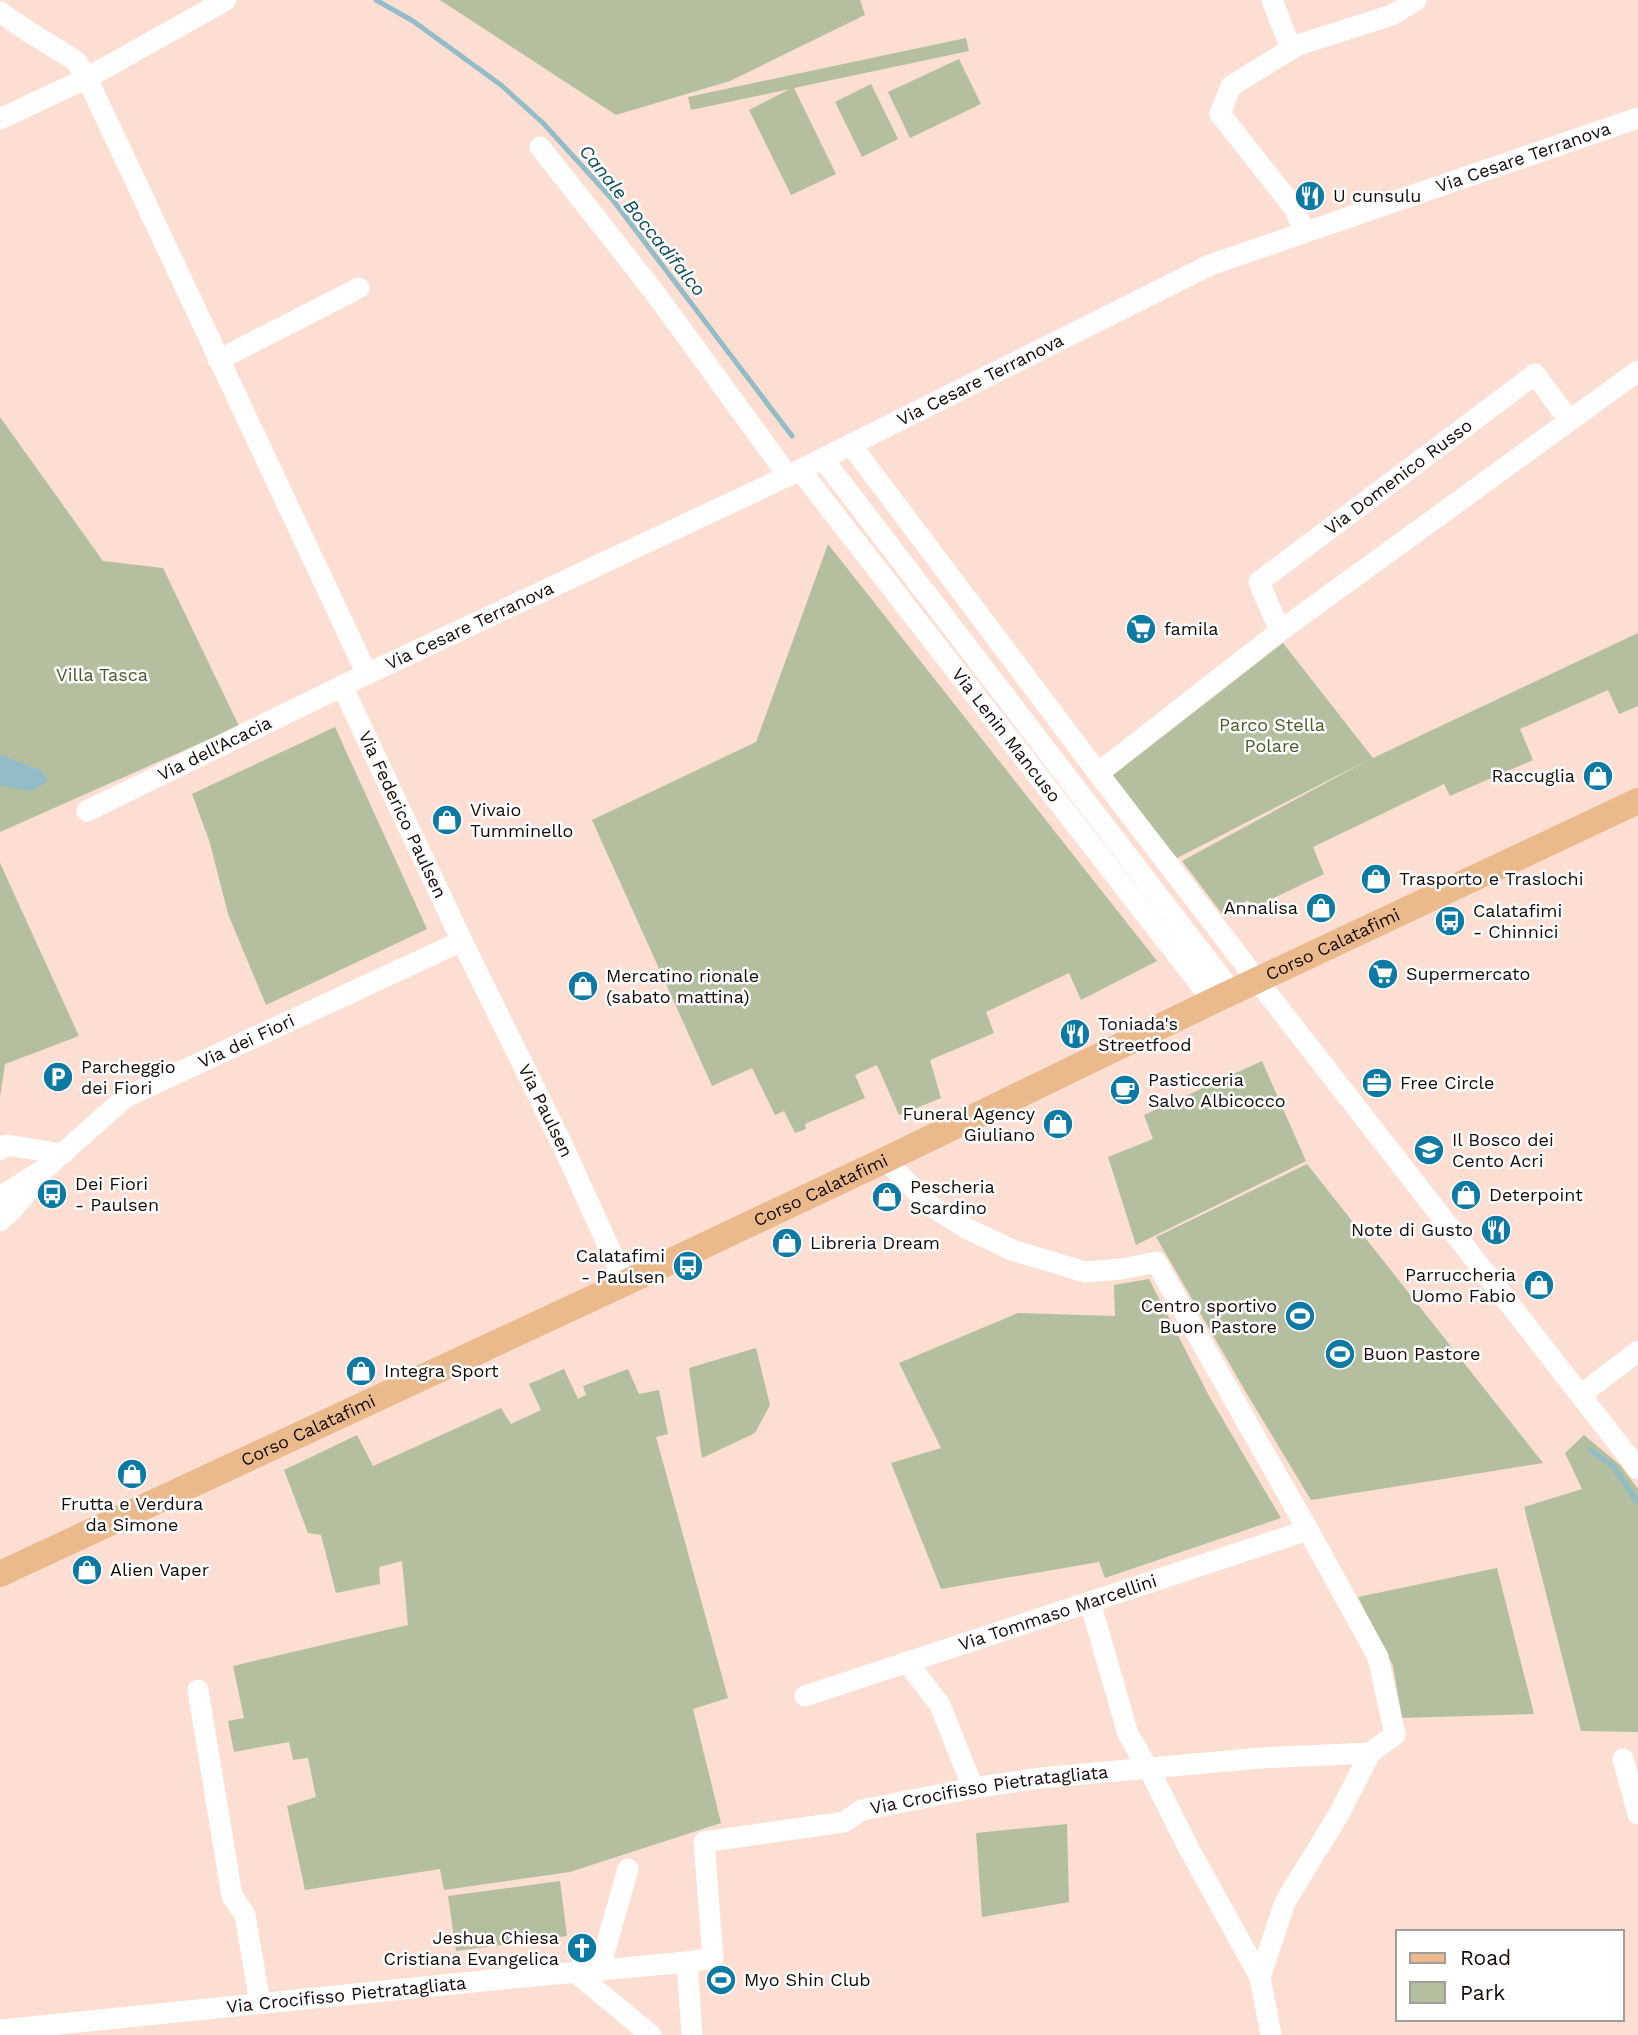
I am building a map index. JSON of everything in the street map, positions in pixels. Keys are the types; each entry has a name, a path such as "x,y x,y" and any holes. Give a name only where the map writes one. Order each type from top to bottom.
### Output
{"main road":[{"name":"Corso Calatafimi","path":"0,1574 625,1283 1638,801"}],"street":[{"path":"0,119 87,78 226,0"},
{"path":"1272,0 1291,49"},
{"path":"1304,232 1295,209 1220,114 1231,86 1298,45 1392,15 1416,0"},
{"path":"0,12 76,61 87,78 367,674"},
{"name":"Via Cesare Terranova","path":"342,686 823,459 1210,265 1638,118"},
{"name":"Via Lenin Mancuso","path":"540,146 794,473 1222,997"},
{"path":"218,360 359,288"},
{"path":"1098,773 1280,631 1638,371"},
{"name":"Via Domenico Russo","path":"1280,631 1259,582 1535,374 1569,420"},
{"path":"851,445 1257,980 1638,1469"},
{"name":"Via Lenin Mancuso","path":"823,459 1222,997"},
{"name":"Via dell'Acacia","path":"87,811 342,686"},
{"name":"Via Federico Paulsen","path":"342,686 462,941"},
{"name":"Via dei Fiori","path":"0,1221 55,1161 126,1097 462,941"},
{"name":"Via Paulsen","path":"462,941 562,1144 625,1283"},
{"path":"0,1150 6,1145 55,1161"},
{"path":"885,1160 931,1206 1012,1250 1084,1272 1122,1269 1156,1262 1378,1657 1395,1735 1370,1753 1339,1814 1285,1902 1259,1977"},
{"name":"Via dei Fiori","path":"0,1197 55,1161"},
{"path":"1581,1395 1638,1351"},
{"name":"Via Tommaso Marcellini","path":"805,1696 1308,1530"},
{"path":"1090,1602 1128,1734 1259,1977 1271,2035"},
{"path":"908,1662 940,1705 972,1788"},
{"path":"198,1690 232,1896 245,1915 260,2003"},
{"name":"Via Crocifisso Pietratagliata","path":"0,2030 713,1958 704,1842 844,1822 862,1810 972,1788 1040,1778 1261,1758 1370,1753"},
{"path":"1623,1759 1638,1814"},
{"path":"599,1971 628,1868"},
{"path":"687,1962 692,2035"},
{"path":"576,1973 651,2035"}],"green space":[{"path":"440,0 860,0 865,15 730,81 616,115"},
{"path":"966,38 969,51 794,88 836,174 791,195 749,110 790,89 691,110 688,97"},
{"path":"959,59 981,104 910,138 888,92"},
{"path":"871,84 898,139 862,157 835,102"},
{"name":"Villa Tasca","path":"0,417 103,561 163,568 239,726 0,832"},
{"path":"828,544 1157,961 1081,1000 1069,973 986,1012 994,1033 930,1060 941,1098 899,1115 877,1065 855,1075 865,1098 805,1124 806,1129 795,1133 784,1111 775,1115 752,1068 712,1086 592,820 756,742"},
{"name":"Parco Stella Polare","path":"1638,633 1638,706 1619,714 1608,690 1520,729 1533,760 1450,796 1444,784 1313,847 1324,874 1253,908 1248,900 1223,915 1182,861 1370,759 1177,858 1112,776 1283,643 1373,758"},
{"path":"335,727 427,929 266,1005 228,914 210,843 192,794"},
{"path":"0,863 79,1036 5,1064 0,1097"},
{"path":"1262,1061 1306,1161 1136,1245 1108,1157 1153,1139 1144,1115"},
{"name":"Buon Pastore","path":"1307,1164 1543,1463 1311,1500 1156,1237"},
{"path":"1149,1279 1209,1396 1281,1518 1105,1578 1099,1562 941,1589 891,1463 941,1448 899,1363 1018,1313 1115,1316 1114,1285"},
{"path":"756,1348 770,1405 755,1433 702,1458 689,1368"},
{"path":"564,1369 578,1399 586,1395 583,1386 628,1369 639,1394 659,1390 668,1434 656,1437 728,1698 693,1709 721,1823 570,1872 444,1890 440,1869 305,1890 287,1806 316,1797 308,1758 293,1760 289,1742 234,1752 228,1721 244,1718 233,1666 408,1625 402,1561 379,1567 380,1584 336,1593 321,1535 308,1533 284,1470 357,1435 373,1466 501,1408 511,1424 541,1410 529,1384"},
{"path":"1584,1435 1620,1465 1638,1489 1638,1732 1581,1731 1524,1507 1582,1489 1565,1453"},
{"path":"1497,1568 1534,1714 1402,1718 1393,1666 1358,1597"},
{"path":"1067,1824 1069,1902 982,1917 976,1833"},
{"path":"560,1881 567,1936 456,1951 448,1896"}],"water":[{"path":"0,755 40,770 49,780 31,791 2,786"}],"waterway":[{"name":"Canale Boccadifalco","path":"376,0 413,21 501,85 543,123 612,199 792,436"},
{"name":"Canale Boccadifalco","path":"1590,1450 1613,1466 1638,1503"}],"place":[{"name":"U cunsulu","path":"1310,196"},
{"name":"famila","path":"1141,629"},
{"name":"Raccuglia","path":"1598,776"},
{"name":"Vivaio Tumminello","path":"447,820"},
{"name":"Trasporto e Traslochi","path":"1376,879"},
{"name":"Annalisa","path":"1321,908"},
{"name":"Calatafimi - Chinnici","path":"1450,921"},
{"name":"Supermercato","path":"1383,974"},
{"name":"Mercatino rionale (sabato mattina)","path":"583,986"},
{"name":"Toniada's Streetfood","path":"1075,1034"},
{"name":"Parcheggio dei Fiori","path":"58,1077"},
{"name":"Free Circle","path":"1377,1083"},
{"name":"Pasticceria Salvo Albicocco","path":"1125,1090"},
{"name":"Funeral Agency Giuliano","path":"1058,1124"},
{"name":"Il Bosco dei Cento Acri","path":"1429,1150"},
{"name":"Dei Fiori - Paulsen","path":"52,1194"},
{"name":"Deterpoint","path":"1466,1195"},
{"name":"Pescheria Scardino","path":"887,1197"},
{"name":"Note di Gusto","path":"1496,1230"},
{"name":"Libreria Dream","path":"787,1243"},
{"name":"Calatafimi - Paulsen","path":"688,1266"},
{"name":"Parruccheria Uomo Fabio","path":"1539,1285"},
{"name":"Centro sportivo Buon Pastore","path":"1300,1316"},
{"name":"Buon Pastore","path":"1340,1354"},
{"name":"Integra Sport","path":"361,1371"},
{"name":"Frutta e Verdura da Simone","path":"132,1474"},
{"name":"Alien Vaper","path":"87,1570"},
{"name":"Jeshua Chiesa Cristiana Evangelica","path":"582,1948"},
{"name":"Myo Shin Club","path":"721,1980"}]}
